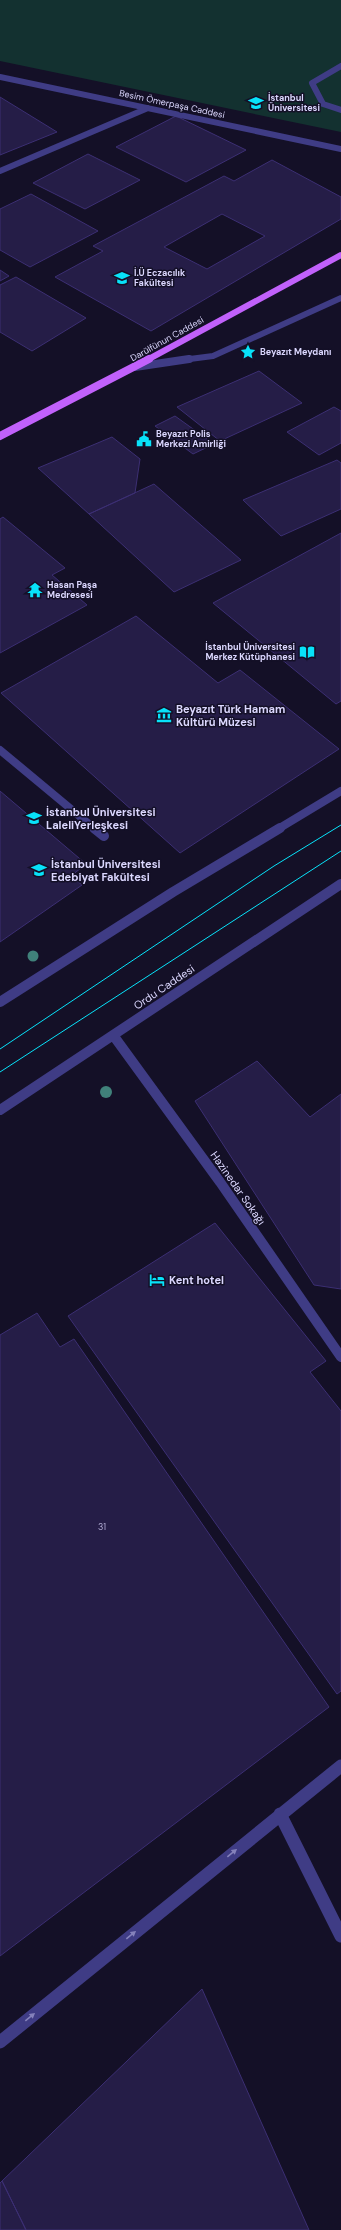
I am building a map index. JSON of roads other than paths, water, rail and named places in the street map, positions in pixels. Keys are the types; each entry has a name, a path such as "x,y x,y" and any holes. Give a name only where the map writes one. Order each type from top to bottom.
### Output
{"main road":[{"name":"Darülfünun Caddesi","path":"0,436 135,367 341,254"}],"street":[{"path":"341,66 312,83 323,104 341,110"},
{"name":"Besim Ömerpaşa Caddesi","path":"0,77 341,149"},
{"path":"0,171 148,108"},
{"path":"135,367 213,356 341,298"},
{"path":"0,750 104,836"},
{"path":"0,1002 174,892 341,791"},
{"name":"Ordu Caddesi","path":"0,1110 341,884"},
{"name":"Hazinedar Sokağı","path":"114,1035 220,1182 341,1357"},
{"path":"0,2042 341,1766"},
{"path":"280,1814 341,1936"}],"tram line":[{"path":"0,1049 274,866 341,825"},
{"path":"0,1072 341,851"}],"place":[{"name":"İstanbul Üniversitesi","path":"256,103"},
{"name":"İ.Ü Eczacılık Fakültesi","path":"122,278"},
{"name":"Beyazıt Meydanı","path":"248,352"},
{"name":"Beyazıt Polis Merkezi Amirliği","path":"144,439"},
{"name":"Hasan Paşa Medresesi","path":"35,590"},
{"name":"İstanbul Üniversitesi Merkez Kütüphanesi","path":"307,652"},
{"name":"Beyazıt Türk Hamam Kültürü Müzesi","path":"164,715"},
{"name":"İstanbul Üniversitesi LaleliYerleşkesi","path":"34,818"},
{"name":"İstanbul Üniversitesi Edebiyat Fakültesi","path":"39,870"},
{"name":"Kent hotel","path":"157,1280"}]}
